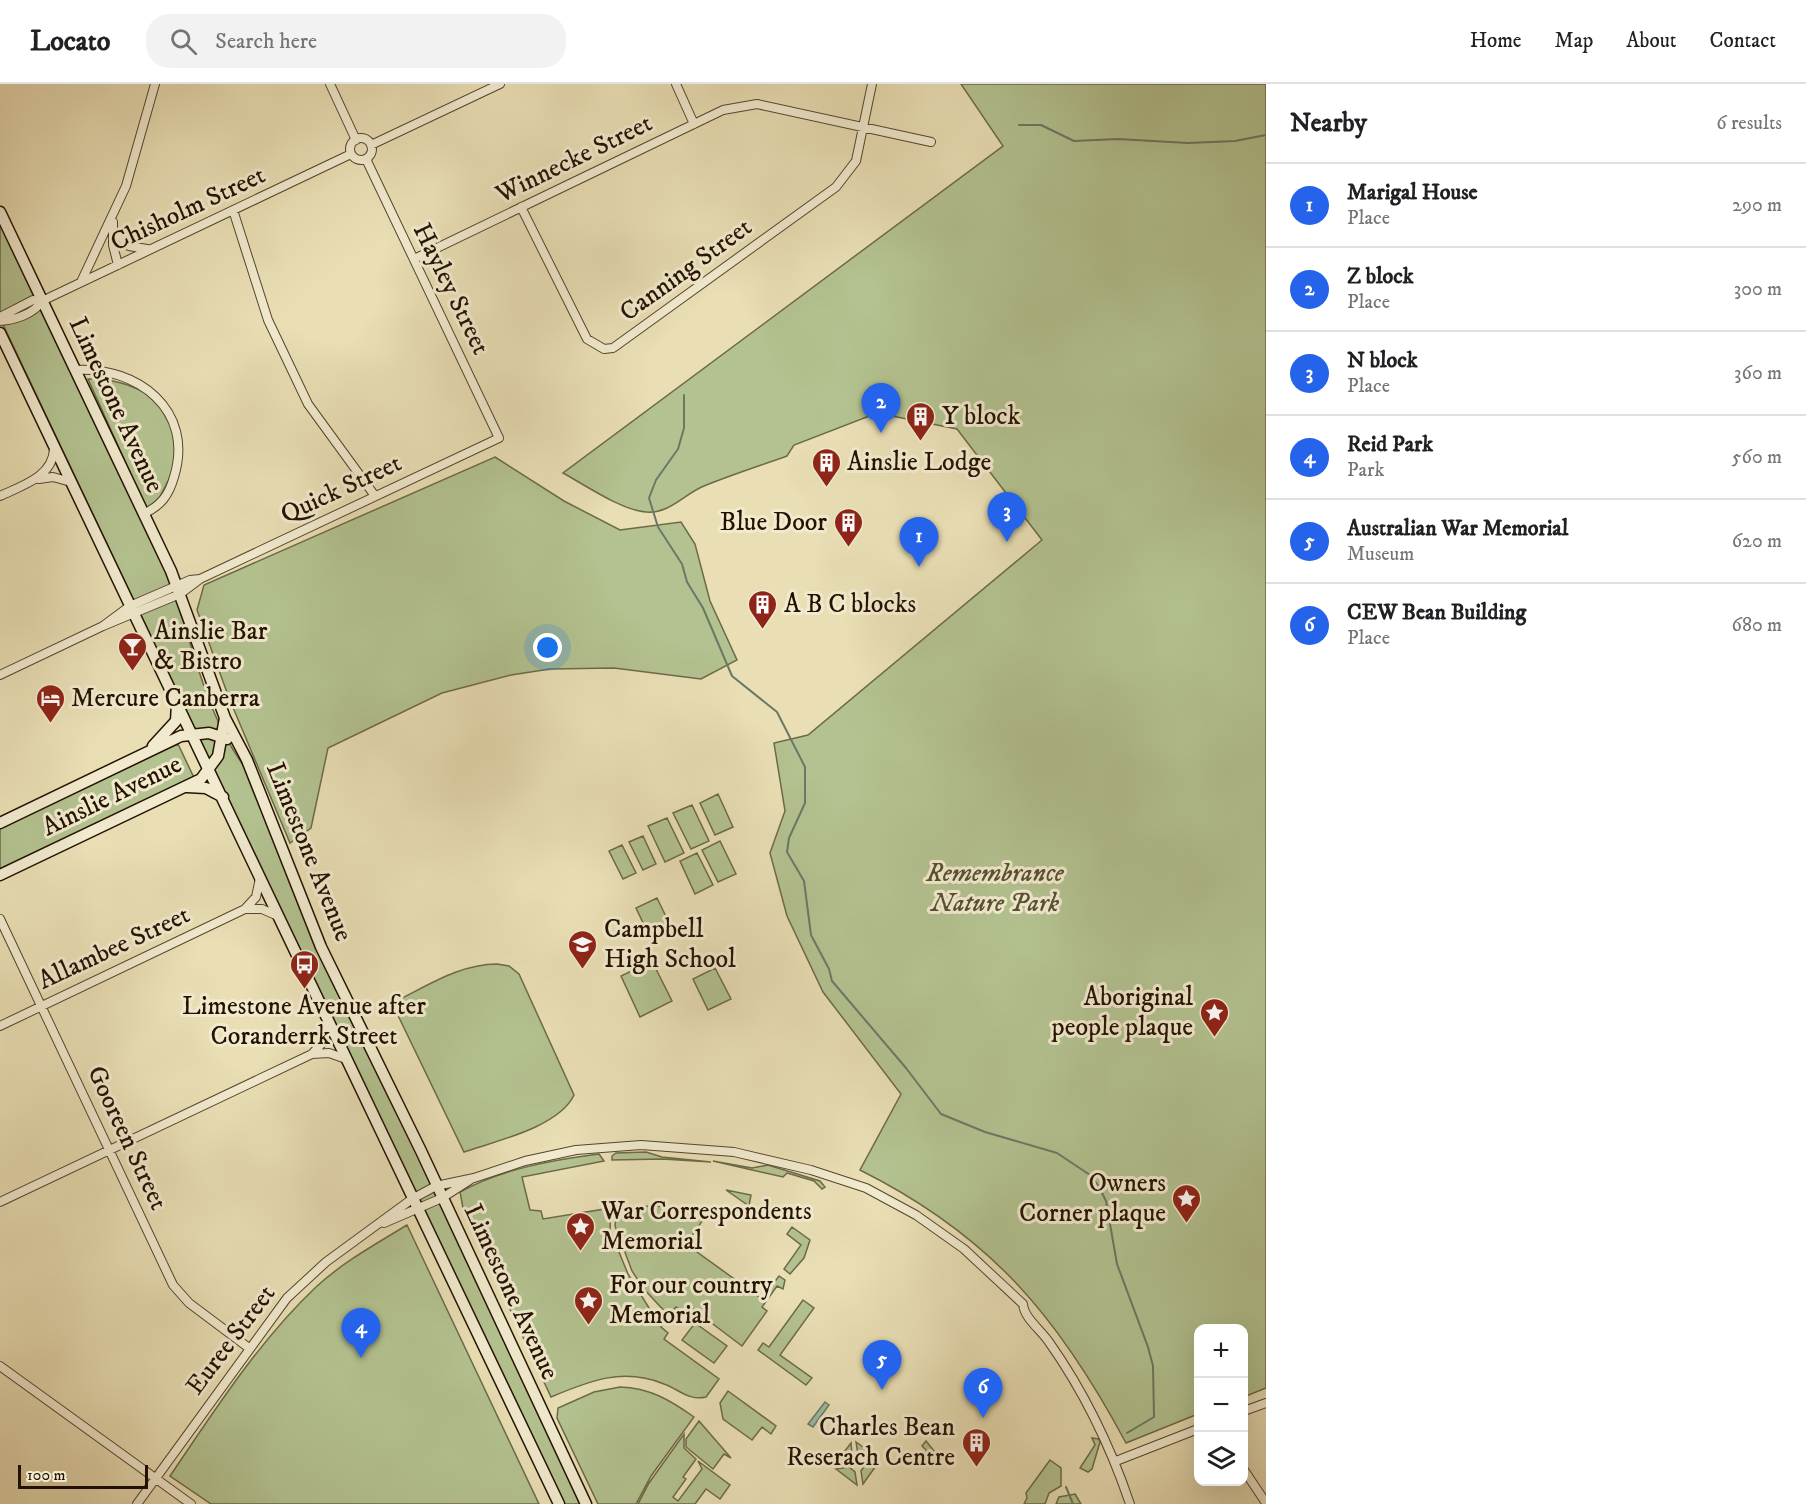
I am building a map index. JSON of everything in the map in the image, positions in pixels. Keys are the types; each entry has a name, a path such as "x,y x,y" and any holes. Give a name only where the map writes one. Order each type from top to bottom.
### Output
{"main road":[{"name":"Limestone Avenue","path":"0,213 179,590 225,717 247,760 321,947 586,1504"},
{"name":"Limestone Avenue","path":"0,333 193,732 328,1022 559,1504"},
{"path":"144,754 176,721 177,700"},
{"name":"Ainslie Avenue","path":"0,875 201,779 218,756 225,717"},
{"name":"Ainslie Avenue","path":"0,823 193,732 222,737"},
{"path":"222,737 234,744 247,760"},
{"path":"187,787 206,788 224,797"}],"street":[{"path":"81,282 113,218 126,186 155,84"},
{"path":"330,84 356,140"},
{"path":"371,145 500,84"},
{"path":"676,84 694,124"},
{"name":"Canning Street","path":"521,207 586,339 604,349 613,348 836,187 856,161 872,84"},
{"name":"Winnecke Street","path":"414,259 723,110 757,104 931,142"},
{"path":"356,140 366,140 371,145 372,152 366,159 359,160 351,154 351,144 356,140"},
{"name":"Chisholm Street","path":"0,319 10,320 37,308 42,301 351,154"},
{"name":"Hayley Street","path":"366,159 500,438"},
{"path":"233,210 268,320 308,404 375,496"},
{"path":"113,218 112,227 118,265"},
{"path":"112,227 129,246 150,249"},
{"path":"75,370 90,369 132,380 150,391 164,404 175,422 179,454 172,484 161,504 143,514"},
{"name":"Quick Street","path":"0,675 132,610 500,438"},
{"path":"0,496 43,474 50,465 54,445"},
{"path":"32,481 53,477 72,483"},
{"path":"245,909 256,897 260,877"},
{"path":"245,909 262,909 278,916"},
{"name":"Allambee Street","path":"0,1026 245,909"},
{"name":"Gooreen Street","path":"0,919 179,1292 189,1304 249,1348"},
{"path":"312,1054 324,1041 328,1022"},
{"path":"0,1202 312,1054 329,1053 346,1059"},
{"path":"474,1178 552,1155 641,1145 734,1152 773,1160 838,1179 875,1193 939,1231 1023,1304 1023,1310 1046,1337 1075,1379 1116,1461 1130,1504"},
{"name":"Euree Street","path":"137,1504 287,1298 327,1262 412,1199 436,1186 474,1178"},
{"name":"Euree Street","path":"381,1224 441,1198 474,1178"},
{"path":"0,1366 191,1504"},
{"path":"1248,1410 1266,1403"},
{"path":"1116,1461 1194,1431"},
{"path":"1248,1476 1266,1503"}],"green space":[{"name":"Remembrance Nature Park","path":"961,84 1266,84 1266,1388 1248,1395 1248,1324 1194,1324 1194,1416 1126,1443 1074,1356 1016,1283 983,1251 947,1222 906,1195 860,1170 901,1094 823,992 787,916 770,853 785,811 774,743 808,735 1042,540 957,429 877,413 794,445 787,456 704,486 670,507 655,512 626,507 563,473 1003,146"},
{"path":"0,223 162,563 218,721 246,769 421,1161 580,1504 565,1504 539,1456 0,318"},
{"path":"88,379 108,380 128,385 145,393 160,405 170,419 176,436 176,455 170,477 163,491 147,510"},
{"path":"495,457 564,501 620,530 681,522 695,544 710,601 737,660 701,679 614,668 550,669 511,675 442,693 328,748 311,828 290,843 229,698 197,610 204,585"},
{"path":"178,744 196,782 0,874 0,828"},
{"path":"718,794 733,827 715,835 700,803"},
{"path":"692,805 709,841 691,849 673,813"},
{"path":"667,818 684,853 665,862 648,826"},
{"path":"643,836 656,864 643,870 629,842"},
{"path":"720,841 736,874 718,882 702,850"},
{"path":"622,845 636,873 623,879 609,851"},
{"path":"697,853 713,885 695,894 680,861"},
{"path":"657,898 674,933 671,935 666,925 648,933 636,908"},
{"path":"652,961 672,1001 640,1017 621,976"},
{"path":"497,964 509,966 519,974 574,1095 555,1116 541,1124 509,1138 464,1152 392,1003 456,972"},
{"path":"715,968 731,999 708,1010 693,979"},
{"path":"646,1152 662,1157 711,1162 662,1159 612,1160 612,1156 616,1153"},
{"path":"599,1154 604,1161 522,1177 530,1210 541,1211 543,1219 611,1208 610,1230 628,1274 649,1308 664,1322 661,1327 668,1333 664,1339 719,1379 706,1397 695,1398 649,1379 620,1376 593,1381 551,1397 463,1208 460,1192 493,1177 563,1159"},
{"path":"713,1161 752,1168 768,1165 820,1181 825,1187 822,1189 814,1181 787,1173 783,1177"},
{"path":"726,1190 751,1195 749,1206"},
{"path":"655,1206 710,1210 686,1244 762,1299 779,1276 785,1280 783,1289 777,1286 762,1307 767,1311 742,1346 689,1306 684,1312 676,1307 669,1316 643,1288 632,1271 615,1226 617,1207"},
{"path":"407,1225 539,1504 211,1504 170,1476 238,1377 295,1308 337,1269"},
{"path":"792,1227 810,1240 804,1258 790,1274 784,1269 801,1245 787,1234"},
{"path":"803,1300 814,1308 780,1355 812,1378 806,1385 758,1350 763,1343 769,1347"},
{"path":"695,1323 727,1346 714,1363 682,1340"},
{"path":"620,1387 650,1392 677,1405 694,1417 651,1476 636,1504 598,1504 557,1418 558,1408 594,1392"},
{"path":"728,1391 776,1426 771,1434 762,1427 752,1440 723,1419 720,1403"},
{"path":"699,1421 731,1458 724,1454 713,1469 686,1447 686,1439"},
{"path":"684,1434 684,1448 696,1459 683,1477 686,1479 673,1497 678,1501 702,1469 698,1461 730,1485 720,1499 706,1489 695,1504 638,1504 649,1483"},
{"path":"1092,1438 1099,1439 1100,1442 1092,1469 1088,1472 1080,1468 1095,1445"},
{"path":"926,1441 934,1451 925,1459 926,1467 918,1465 927,1451 922,1446"},
{"path":"856,1442 877,1457 865,1460 858,1455"},
{"path":"851,1443 852,1454 846,1462 835,1464"},
{"path":"1050,1460 1061,1468 1061,1486 1049,1493 1045,1504 1024,1504 1027,1498 1026,1493"},
{"path":"878,1463 863,1484 861,1471 865,1465"},
{"path":"849,1467 855,1472 857,1485 836,1469"},
{"path":"1075,1494 1081,1504 1056,1504 1059,1497"}],"shaded area":[{"path":"825,1402 829,1405 813,1427 808,1424"}],"waterway":[{"path":"1019,125 1041,125 1074,141 1118,139 1188,143 1235,141 1266,135"},
{"path":"684,395 684,428 678,449 656,480 649,498 658,527 682,564 687,582 703,608 732,676 777,712 805,767 805,803 789,838 787,852 804,881 811,935 829,969 832,981 906,1068 941,1114 985,1132 1057,1153 1090,1175 1098,1185 1106,1201 1117,1264 1153,1366 1154,1417 1127,1433"},
{"path":"1066,1487 1073,1504"}],"place":[{"name":"Z block","path":"881,433"},
{"name":"Y block","path":"921,442"},
{"name":"Ainslie Lodge","path":"826,488"},
{"name":"N block","path":"1007,542"},
{"name":"Blue Door","path":"848,548"},
{"name":"Marigal House","path":"919,567"},
{"name":"A B C blocks","path":"763,630"},
{"name":"Ainslie Bar & Bistro","path":"133,672"},
{"name":"Mercure Canberra","path":"50,724"},
{"name":"Campbell High School","path":"583,970"},
{"name":"Limestone Avenue after Coranderrk Street","path":"304,990"},
{"name":"Aboriginal people plaque","path":"1214,1038"},
{"name":"Owners Corner plaque","path":"1187,1224"},
{"name":"War Correspondents Memorial","path":"580,1252"},
{"name":"For our country Memorial","path":"588,1326"},
{"name":"Reid Park","path":"361,1358"},
{"name":"Australian War Memorial","path":"882,1390"},
{"name":"CEW Bean Building","path":"983,1418"},
{"name":"Charles Bean Reserach Centre","path":"976,1468"}]}
